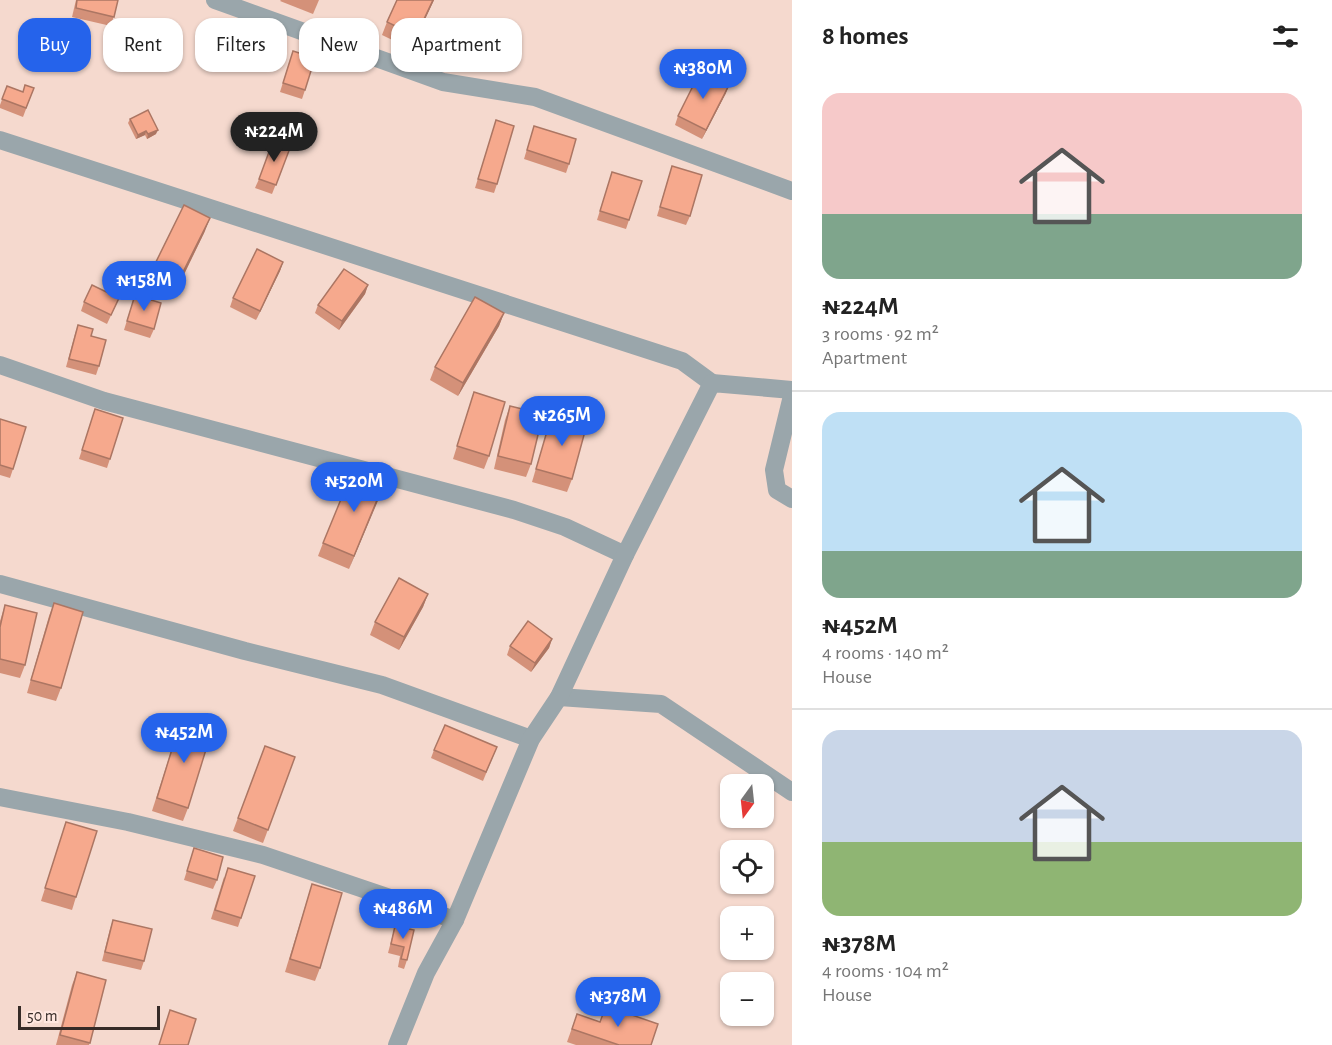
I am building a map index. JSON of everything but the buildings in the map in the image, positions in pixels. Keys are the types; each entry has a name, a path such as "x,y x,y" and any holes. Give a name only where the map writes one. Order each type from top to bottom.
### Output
{"street":[{"path":"215,0 443,82 535,98 792,191"},
{"path":"0,140 682,361 712,383 792,390"},
{"path":"0,365 104,401 513,510 565,527 625,555"},
{"path":"397,1045 426,973 455,920 531,739 559,697 625,555 712,383"},
{"path":"792,396 774,470 777,490 792,499"},
{"path":"0,584 245,651 382,685 531,739"},
{"path":"559,697 661,704 792,792"},
{"path":"0,797 128,822 263,855 455,920"}]}
